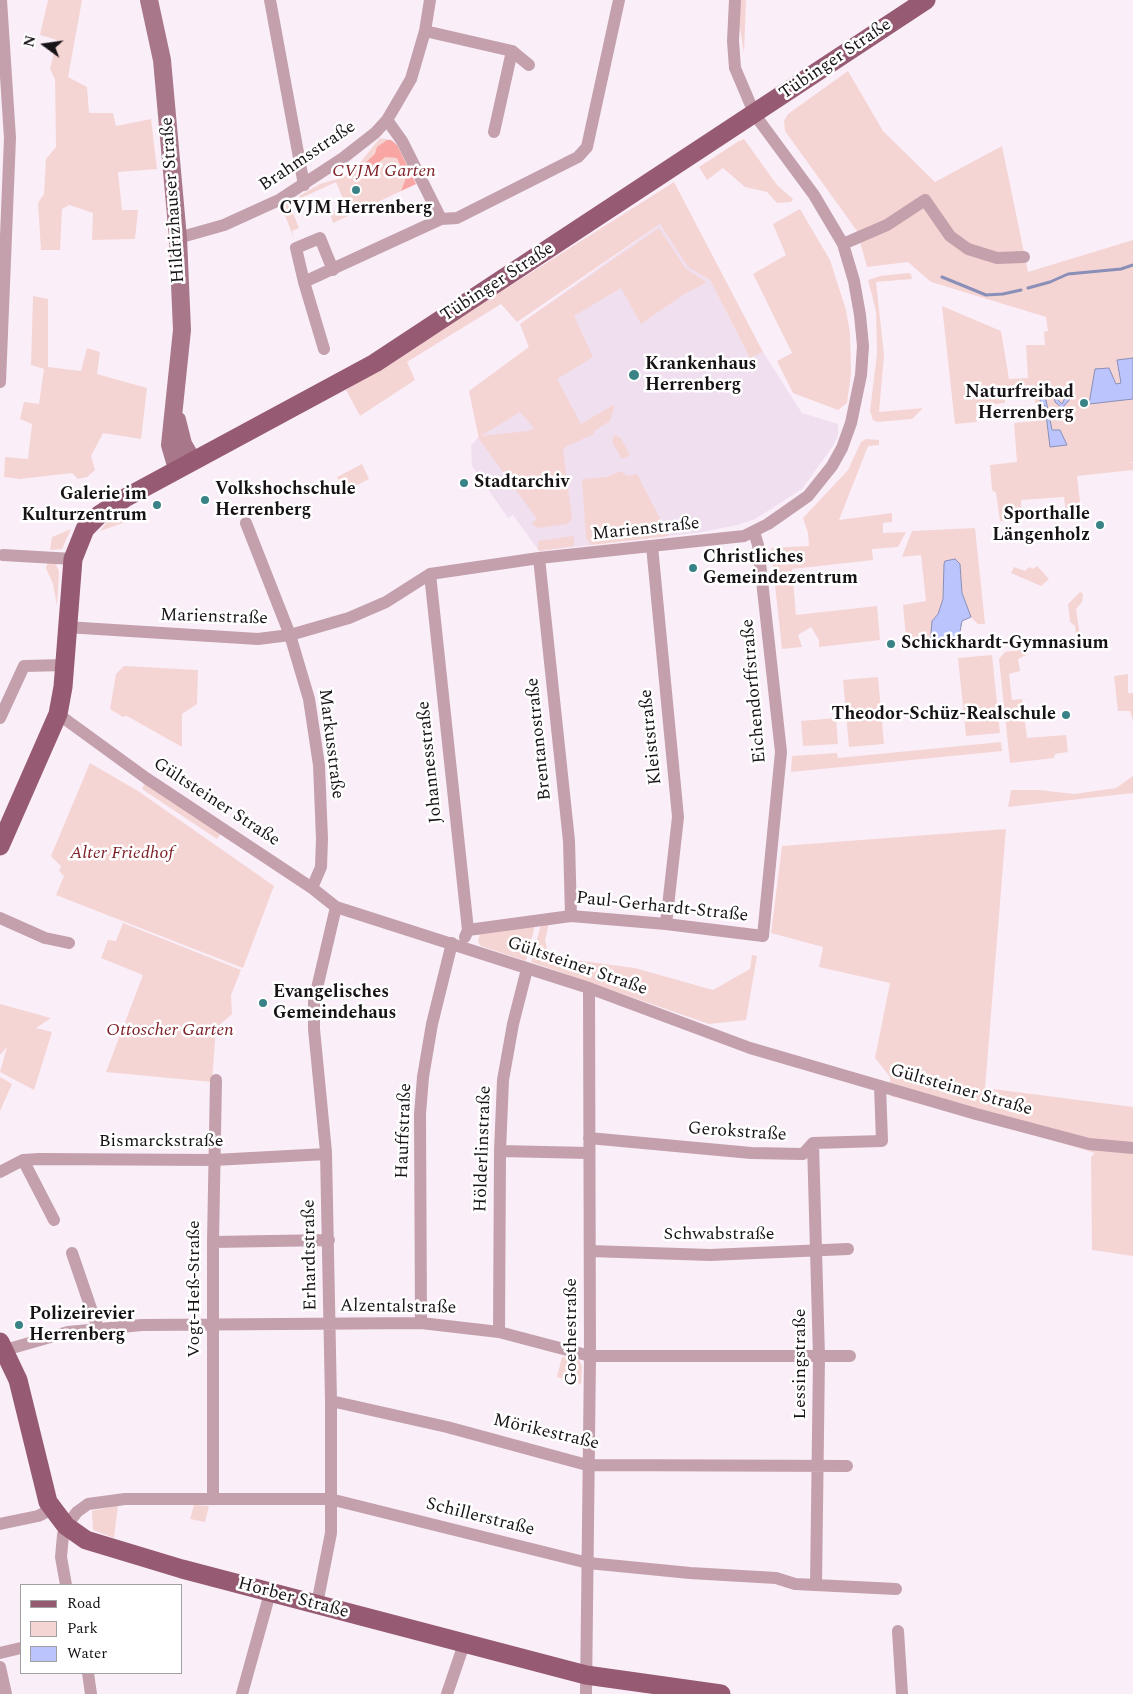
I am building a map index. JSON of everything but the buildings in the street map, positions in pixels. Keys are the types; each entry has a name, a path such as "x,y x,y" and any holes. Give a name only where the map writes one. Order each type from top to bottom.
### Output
{"main road":[{"name":"Hildrizhauser Straße","path":"149,0 162,60 178,238 182,330 170,445 185,465"},
{"name":"Tübinger Straße","path":"72,559 89,524 99,514 185,465 376,364 755,115 926,0"},
{"path":"0,846 58,714 65,665 66,627 72,559"},
{"name":"Horber Straße","path":"3,1346 18,1380 42,1482 52,1509 66,1526 79,1537 97,1544 270,1593 464,1644 586,1685 720,1694"}],"street":[{"path":"0,382 10,138 1,0"},
{"path":"270,0 304,185"},
{"name":"Brahmsstraße","path":"178,238 224,225 278,200 304,185 361,146 388,120 410,79 425,31 430,0"},
{"path":"304,282 441,219 457,218 578,157 587,147 619,0"},
{"name":"Marienstraße","path":"66,627 258,639 290,635 349,618 386,602 430,574 539,558 734,538 754,532 808,496 832,466 850,426 858,397 863,346 854,280 843,244 814,195 755,115 735,68 733,41 735,0"},
{"path":"425,31 512,51 529,65"},
{"path":"494,132 512,51"},
{"path":"388,120 402,141 441,219"},
{"path":"843,244 887,225 925,200 950,236 968,249 997,258 1024,257"},
{"path":"324,349 296,248 320,238 333,270"},
{"name":"Markusstraße","path":"246,523 290,635 309,699 319,765 322,839 321,867 312,888"},
{"name":"Eichendorffstraße","path":"754,532 758,545 781,752 763,936"},
{"path":"0,542 1,556 72,559"},
{"name":"Kleiststraße","path":"652,546 678,818 666,924"},
{"name":"Brentanostraße","path":"539,558 569,841 571,916"},
{"name":"Johannesstraße","path":"430,574 468,930 457,944"},
{"path":"0,718 4,699 24,666 65,665"},
{"name":"Gültsteiner Straße","path":"58,714 146,778 312,888 336,907 457,944 527,969 589,988 750,1048 1089,1144 1133,1148"},
{"name":"Erhardtstraße","path":"317,1604 330,1543 332,1401 326,1154 314,1029 314,1001 336,907"},
{"name":"Paul-Gerhardt-Straße","path":"468,930 571,916 666,924 763,936"},
{"path":"0,918 45,938 69,943"},
{"name":"Hauffstraße","path":"421,1323 421,1105 432,1024 457,944"},
{"name":"Hölderlinstraße","path":"499,1332 500,1151 503,1080 513,1024 527,969"},
{"name":"Goethestraße","path":"586,1685 587,1465 590,1356 589,988"},
{"name":"Vogt-Heß-Straße","path":"213,1498 212,1325 216,1080"},
{"name":"Gerokstraße","path":"589,1138 742,1152 802,1154 813,1143 882,1141 880,1086"},
{"name":"Lessingstraße","path":"813,1143 818,1250 819,1356 816,1585"},
{"path":"500,1151 589,1153"},
{"name":"Bismarckstraße","path":"0,1172 23,1160 214,1160 326,1154"},
{"path":"23,1160 54,1220"},
{"path":"213,1242 329,1240"},
{"name":"Schwabstraße","path":"590,1250 710,1255 848,1249"},
{"path":"72,1253 98,1329"},
{"name":"Alzentalstraße","path":"3,1346 68,1332 142,1325 421,1323 499,1332 590,1356 850,1356"},
{"name":"Mörikestraße","path":"332,1401 447,1428 587,1465 847,1466"},
{"name":"Schillerstraße","path":"66,1526 82,1507 98,1501 125,1498 330,1498 588,1562 690,1573 776,1578 795,1584 896,1589"},
{"path":"0,1524 48,1513 52,1509"},
{"path":"66,1526 60,1551 66,1584"},
{"path":"242,1694 270,1593"},
{"path":"898,1631 902,1694"},
{"path":"447,1694 464,1644"},
{"path":"0,1653 20,1648"},
{"path":"0,1667 6,1694"},
{"path":"88,1674 91,1694"}],"shaded area":[{"path":"387,140 391,140 397,145 416,184 401,191 406,178 397,158 385,157 377,164 365,166 364,164 375,154 377,147"},
{"name":"Krankenhaus Herrenberg","path":"660,224 688,266 710,280 750,358 763,352 802,413 838,424 838,435 833,446 802,489 755,519 737,525 702,532 539,551 513,515 508,518 472,466 471,446 479,436 469,391 529,347 520,324"}],"green space":[{"path":"48,0 82,0 68,77 87,87 89,113 113,113 116,126 151,119 157,169 118,172 122,210 138,210 135,239 92,240 93,213 69,205 62,209 60,250 41,250 38,203 44,194 46,159 56,147 55,79 50,69 57,40 40,35"},
{"path":"740,0 746,0 744,53 740,29"},
{"path":"848,71 883,131 935,182 1002,146 1028,272 1133,240 1133,462 1128,463 1133,463 1133,470 1077,476 1081,511 1066,513 1064,497 1021,500 1022,519 1000,521 996,493 992,490 990,465 1017,462 1014,423 1037,421 1033,385 1004,387 1005,403 976,406 977,422 955,424 942,306 1001,331 1009,379 1028,378 1026,345 1045,345 1044,332 1048,331 1046,317 931,282 908,262 867,267 857,231 785,131 784,121 788,114"},
{"name":"CVJM Garten","path":"380,138 391,140 397,145 416,184 333,223 330,213 346,206 336,182 301,198 299,196 320,184 344,177 359,164"},
{"path":"744,139 777,185 793,199 791,202 777,203 767,192 745,187 723,168 707,180 699,167"},
{"path":"674,182 763,352 750,358 710,280 688,267 660,224 517,322 501,304 407,362 415,380 360,416 346,390"},
{"path":"289,203 299,228 292,231 294,239 282,207"},
{"path":"800,209 830,260 846,310 850,333 851,374 847,403 838,410 793,393 777,361 792,353 753,274 786,255 773,224"},
{"path":"659,228 686,269 707,282 681,296 641,324 621,288 574,316 593,357 557,379 581,424 615,404 610,421 594,431 594,434 567,446 563,450 572,519 567,524 538,528 531,524 537,519 479,439 469,391 529,347 520,324","holes":["520,412 534,428 528,431 481,436"]},
{"path":"911,274 912,279 876,282 884,355 879,412 923,408 912,419 877,422 873,420 870,411 877,354 876,311 868,280 880,276"},
{"path":"33,296 48,299 48,367 81,371 87,348 100,352 97,374 147,388 141,439 103,433 91,456 95,470 87,477 78,479 72,473 20,479 4,477 5,457 28,459 32,424 20,419 24,402 39,404 44,369 31,365"},
{"path":"614,435 620,437 630,455 622,459 612,442"},
{"path":"866,439 879,440 879,445 868,446 839,520 892,513 892,522 883,523 883,533 906,532 898,547 872,549 873,560 792,569 796,615 877,606 880,640 819,647 819,640 811,627 798,635 802,647 782,649 771,548 809,546 808,533 803,518 848,470 861,442"},
{"path":"362,464 369,479 345,491 337,477"},
{"path":"620,471 628,476 637,474 669,536 591,545 586,538 582,479 607,477"},
{"path":"124,509 129,521 100,531 109,519"},
{"path":"975,528 985,624 978,624 971,617 962,593 960,564 945,561 943,599 938,614 932,621 930,645 907,649 903,605 926,601 921,555 902,557 912,531"},
{"path":"71,529 62,549 50,550 52,537"},
{"path":"574,536 574,546 539,551 538,549 538,541"},
{"path":"48,561 56,564 59,572 57,606 53,584 46,568"},
{"path":"1037,566 1049,579 1041,586 1011,573 1014,567 1025,571 1029,567 1033,569"},
{"path":"1080,592 1083,594 1082,602 1076,609 1080,636 1076,635 1075,626 1070,622 1068,604"},
{"path":"1027,649 1028,654 1018,659 1020,671 1009,674 1012,700 1022,699 1027,738 1066,735 1068,752 1055,754 1054,758 1010,763 999,659 1005,652"},
{"path":"992,655 1000,733 966,736 958,658"},
{"path":"124,666 198,670 197,704 182,714 182,747 127,716 123,717 110,709 116,674"},
{"path":"1128,674 1128,693 1133,693 1133,721 1130,711 1118,711 1114,676"},
{"path":"878,677 884,744 849,747 843,680"},
{"path":"836,718 838,744 803,746 801,721"},
{"path":"1001,742 1002,751 791,772 792,756 837,753 838,758"},
{"name":"Alter Friedhof","path":"90,763 138,791 274,886 243,968 56,895 64,876 59,871 61,866 51,856"},
{"path":"1133,776 1133,793 1008,807 1011,790 1039,790 1074,794 1116,788"},
{"path":"146,781 222,832 217,839 142,789"},
{"path":"1006,829 985,1088 1133,1107 1133,1256 1092,1250 1091,1157 1095,1153 980,1119 890,1096 890,1077 875,1058 890,983 819,967 823,947 771,933 782,846"},
{"name":"Ottoscher Garten","path":"123,923 241,970 231,995 232,1014 216,1028 212,1082 106,1072 143,975 101,958 108,940 116,941"},
{"path":"549,923 545,940 547,949 567,959 635,968 713,990 750,969 752,955 757,956 746,1020 709,1024 531,962 541,924"},
{"path":"535,925 526,961 481,946 478,942 480,933"},
{"path":"0,1004 51,1018 36,1028 52,1032 34,1090 0,1072 7,1047 0,1055"},
{"path":"0,1077 12,1084 0,1111"},
{"path":"562,1357 579,1360 582,1366 581,1384 557,1377"},
{"path":"118,1505 114,1538 93,1530 92,1511"},
{"path":"194,1505 209,1506 205,1522 190,1519"}],"water":[{"path":"1133,358 1133,399 1089,404 1095,369 1109,368 1116,384 1121,383 1117,360"},
{"path":"1043,385 1055,389 1057,399 1062,404 1068,392 1072,397 1062,408 1055,402 1053,390 1045,389 1042,397 1046,400 1052,430 1060,430 1067,445 1050,447 1045,406 1040,401"},
{"path":"955,559 960,564 962,593 971,617 962,621 958,642 930,645 932,621 938,614 943,599 944,564 945,561"}],"waterway":[{"path":"1028,288 1050,282 1068,274 1121,269 1133,265"},
{"path":"942,277 986,295 1021,290"}],"place":[{"name":"CVJM Herrenberg","path":"356,190"},
{"name":"Krankenhaus Herrenberg","path":"634,375"},
{"name":"Naturfreibad Herrenberg","path":"1084,403"},
{"name":"Stadtarchiv","path":"464,483"},
{"name":"Volkshochschule Herrenberg","path":"205,500"},
{"name":"Galerie im Kulturzentrum","path":"157,505"},
{"name":"Sporthalle Längenholz","path":"1100,525"},
{"name":"Christliches Gemeindezentrum","path":"693,568"},
{"name":"Schickhardt-Gymnasium","path":"891,644"},
{"name":"Theodor-Schüz-Realschule","path":"1066,715"},
{"name":"Evangelisches Gemeindehaus","path":"263,1003"},
{"name":"Polizeirevier Herrenberg","path":"19,1325"}]}
